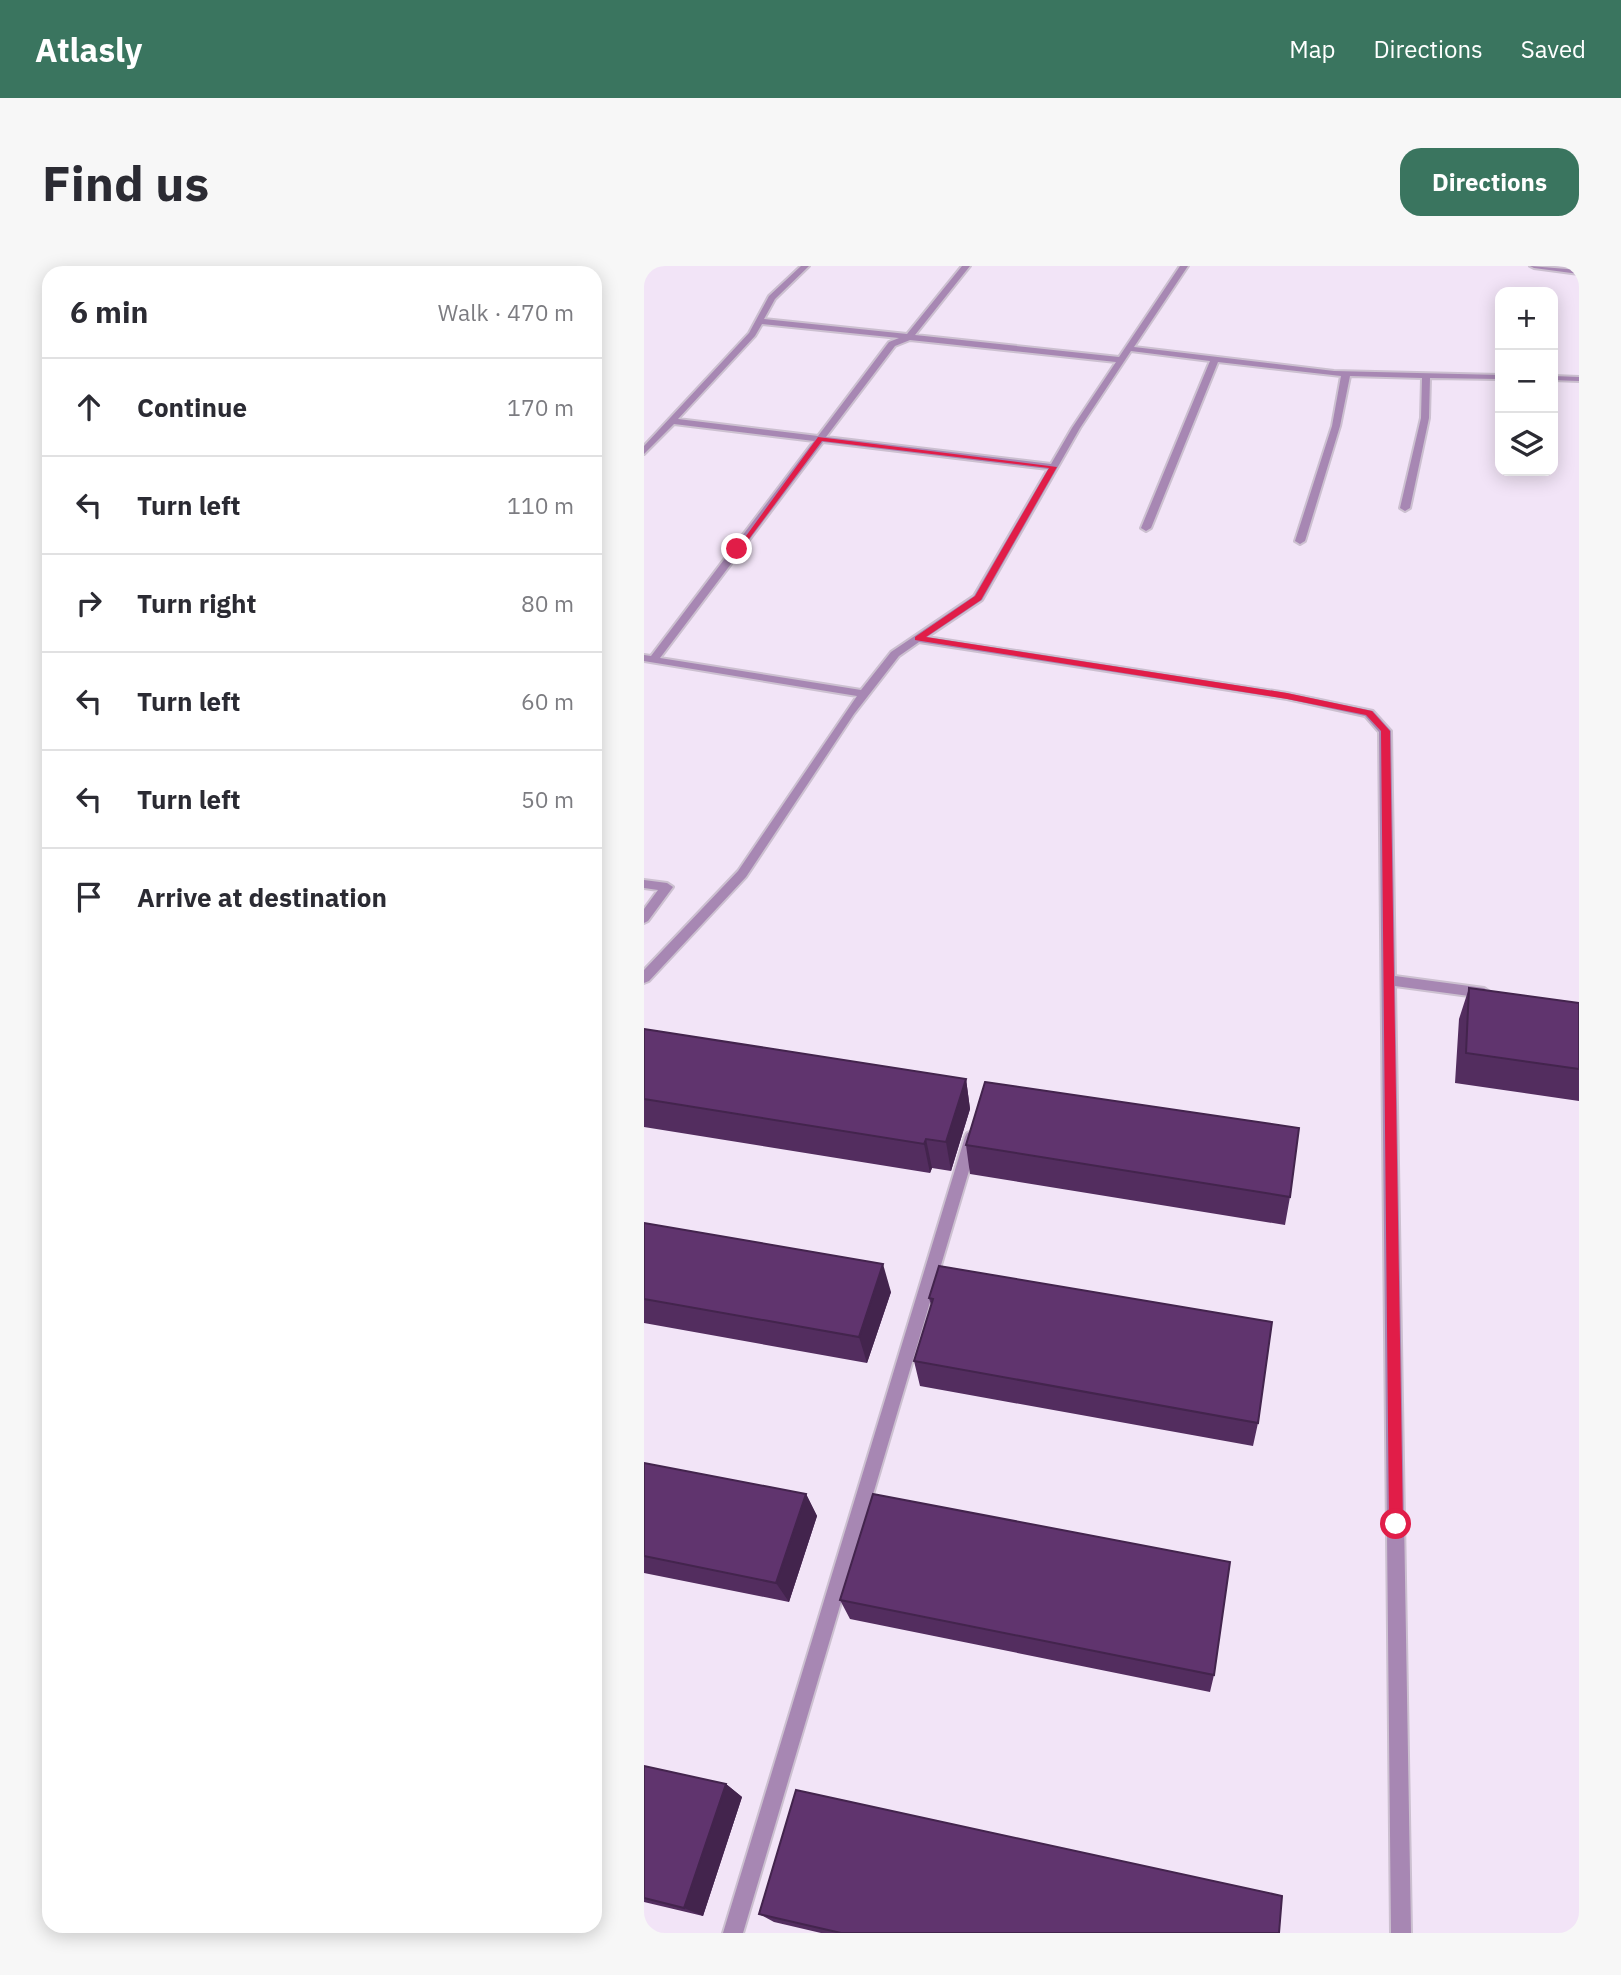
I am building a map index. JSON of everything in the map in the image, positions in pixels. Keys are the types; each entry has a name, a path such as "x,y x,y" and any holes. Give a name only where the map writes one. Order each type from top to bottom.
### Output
{"street":[{"path":"644,451 752,334 772,298 805,266"},
{"path":"864,694 649,659 892,344 909,337 966,266"},
{"path":"644,978 742,874 864,694 895,654 978,598 1076,428 1184,266"},
{"path":"1534,266 1579,272"},
{"path":"759,321 1123,360"},
{"path":"1131,349 1346,373 1495,377"},
{"path":"1146,528 1215,359"},
{"path":"1300,541 1336,426 1346,373"},
{"path":"1405,508 1425,418 1426,375"},
{"path":"1558,378 1579,379"},
{"path":"673,421 1054,467"},
{"path":"918,639 1287,696 1369,713 1385,731 1401,1933"},
{"path":"644,884 667,887 644,918"},
{"path":"1389,980 1497,995"},
{"path":"733,1933 977,1119"}],"building":[{"path":"1469,988 1579,1003 1579,1069 1466,1053"},
{"path":"644,1029 966,1079 946,1142 926,1139 924,1144 644,1099"},
{"path":"985,1082 1299,1128 1290,1197 966,1145"},
{"path":"644,1223 883,1264 859,1337 644,1299"},
{"path":"939,1266 1272,1322 1258,1423 914,1361 933,1299 929,1298"},
{"path":"644,1463 806,1494 776,1583 644,1556"},
{"path":"873,1494 1230,1562 1214,1675 840,1600"},
{"path":"644,1766 726,1784 684,1908 644,1898"},
{"path":"796,1790 1282,1896 1279,1933 841,1933 759,1914"}],"route":[{"path":"737,549 820,439 1054,467 978,598 918,639 1287,696 1369,713 1385,731 1396,1524"}]}
